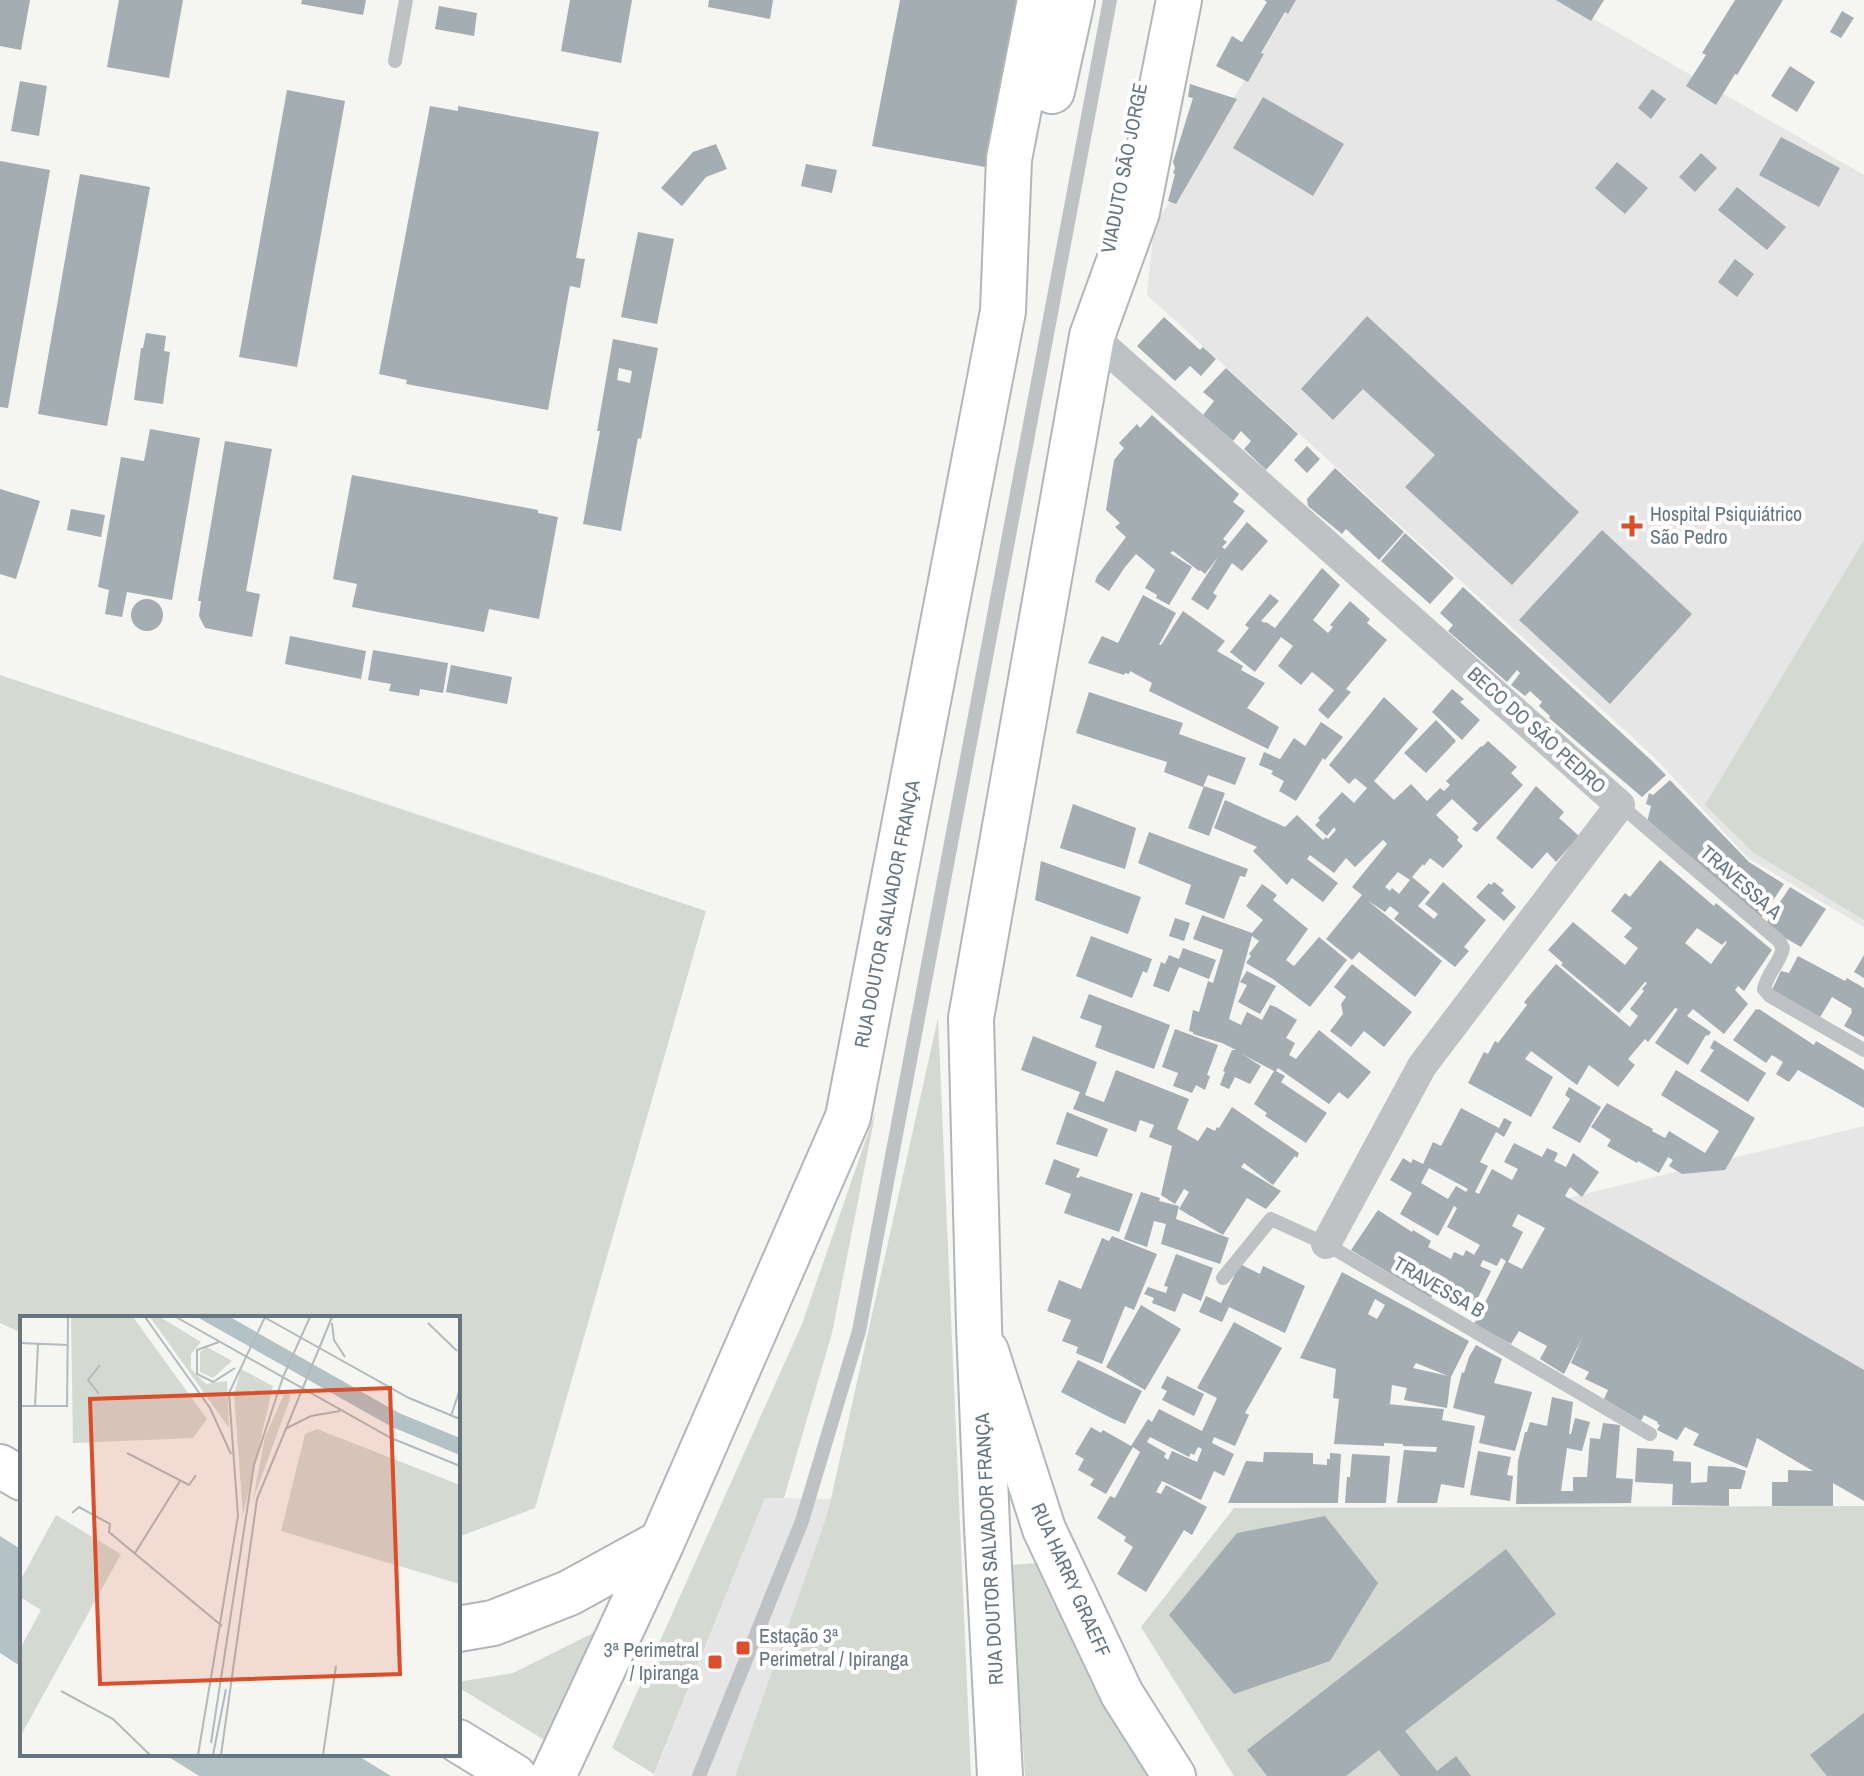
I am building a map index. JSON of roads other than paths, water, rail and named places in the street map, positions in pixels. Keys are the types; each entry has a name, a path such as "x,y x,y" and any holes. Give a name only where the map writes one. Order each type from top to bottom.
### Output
{"main road":[{"name":"RUA DOUTOR SALVADOR FRANÇA","path":"553,1776 662,1542 848,1117 1003,311 1009,159 1040,0"},
{"path":"1003,311 1072,0"},
{"name":"VIADUTO SÃO JORGE","path":"1092,336 1156,0"},
{"name":"RUA DOUTOR SALVADOR FRANÇA","path":"1000,1776 979,1326 971,1018 1092,336 1137,212 1179,0"},
{"name":"RUA HARRY GRAEFF","path":"979,1326 1044,1529 1122,1694 1174,1776"},
{"path":"0,1466 20,1478"},
{"path":"460,1629 493,1623 569,1593 662,1542"},
{"path":"460,1742 515,1776"}],"street":[{"name":"BECO DO SÃO PEDRO","path":"1092,336 1620,805 1422,1066 1326,1244"}],"lane":[{"path":"395,61 406,0"},
{"path":"699,1776 802,1521 859,1331 1110,0"},
{"name":"TRAVESSA A","path":"1620,805 1779,941 1783,948 1781,956 1764,989 1770,996 1864,1050"},
{"name":"TRAVESSA B","path":"1223,1278 1271,1219 1326,1244 1650,1434"}],"place":[{"name":"Hospital Psiquiátrico São Pedro","path":"1632,526"},
{"name":"Estação 3ª Perimetral / Ipiranga","path":"743,1648"},
{"name":"3ª Perimetral / Ipiranga","path":"715,1662"}]}
